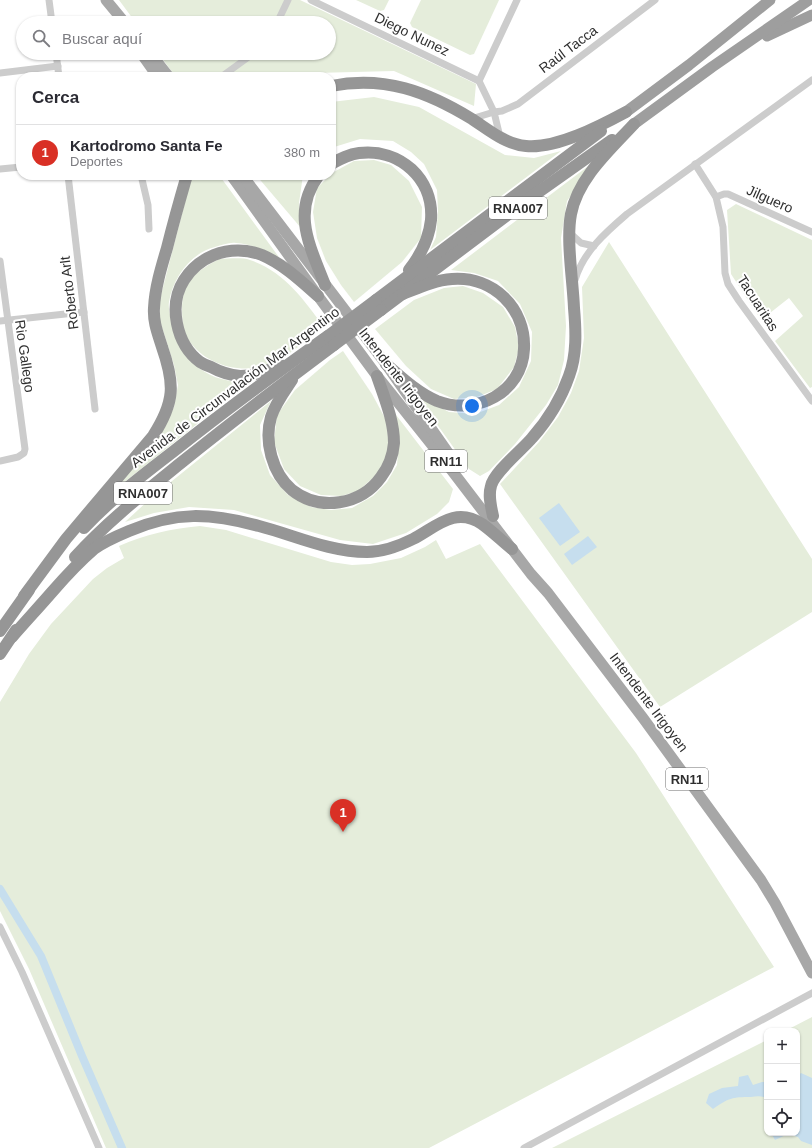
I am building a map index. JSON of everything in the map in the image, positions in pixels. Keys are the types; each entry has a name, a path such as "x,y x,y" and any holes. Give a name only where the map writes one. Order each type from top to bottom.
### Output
{"highway":[{"name":"RNA007","path":"742,22 761,0"},
{"name":"RNA007","path":"400,282 689,65 770,0"},
{"name":"RNA007","path":"403,294 530,198 739,48 809,0"},
{"name":"RNA007","path":"739,48 812,15"},
{"path":"336,85 356,82 372,82 402,87 431,97 508,142 526,146 542,146 588,131 626,112"},
{"path":"493,516 490,493 494,479 543,425 563,392 570,374 574,356 576,335 570,232 571,214 577,197 585,181 604,156 634,124"},
{"path":"336,161 346,156 359,153 384,154 395,158 408,166 423,184 429,200 431,220 426,240 417,260 400,282"},
{"path":"24,596 66,538 153,436 164,419 170,398 171,382 167,362 156,329 154,309 156,287 186,180"},
{"path":"316,180 310,188 304,206 306,233 325,284"},
{"path":"297,358 262,372 239,376 219,371 200,362 186,347 178,330 176,311 178,293 184,280 193,269 206,259 221,252 238,250 262,255 296,277 318,296"},
{"path":"386,364 404,381 430,398 449,405 468,406 481,404 504,391 514,380 523,356 524,336 519,320 507,299 494,289 469,280 451,279 425,285 403,294"},
{"name":"Avenida de Circunvalación Mar Argentino","path":"12,637 36,603 97,533 134,500 298,372 331,341 379,305 400,282"},
{"name":"Avenida de Circunvalación Mar Argentino","path":"379,305 403,294"},
{"name":"Avenida de Circunvalación Mar Argentino","path":"0,631 24,596 89,523 128,488 208,424 297,358 331,341"},
{"path":"298,372 275,407 271,418 269,435 271,453 276,468 292,490 318,502 330,503 345,502 362,495 378,482 390,462 394,444 389,413 377,376"},
{"path":"12,637 69,573 95,548 108,540 144,524 170,518 207,515 224,518 259,526 337,550 356,552 384,550 414,538 442,521 456,517 464,517 481,524 512,549"},
{"name":"RNA007","path":"0,654 12,637"}],"main road":[{"path":"106,0 117,16"},
{"path":"113,10 119,16"},
{"path":"146,60 154,72"},
{"path":"156,60 165,72"},
{"name":"Intendente Irigoyen","path":"235,180 377,376 440,455 531,574 548,593 643,718 761,880 775,903 812,973"},
{"name":"Intendente Irigoyen","path":"246,180 386,364 493,516 536,570 548,593"}],"street":[{"path":"49,0 51,16"},
{"path":"280,16 288,0"},
{"name":"Diego Nunez","path":"311,0 479,80"},
{"path":"500,137 494,112 479,80 517,0"},
{"name":"Raúl Tacca","path":"471,119 510,109 518,104 655,0"},
{"path":"57,60 59,72"},
{"path":"228,72 244,60"},
{"path":"0,73 58,66"},
{"path":"573,286 582,262 607,231 627,214 694,164 811,82"},
{"name":"Tacuaritas","path":"694,164 716,197 723,227 725,273 728,284 743,308 812,401"},
{"path":"0,169 16,167"},
{"name":"Roberto Arlt","path":"69,180 95,409"},
{"path":"142,180 148,205 149,229"},
{"name":"Jilguero","path":"716,197 728,194 812,232"},
{"path":"570,232 581,243 594,246"},
{"name":"Rio Gallego","path":"0,261 4,321 25,449 24,454 18,457 0,461"},
{"path":"4,321 84,312"},
{"path":"0,927 22,972 99,1148"},
{"path":"524,1148 812,993"}],"green space":[{"path":"119,0 300,0 334,16 131,16"},
{"path":"356,0 389,0 384,10 380,11"},
{"path":"421,0 499,0 474,54 470,55 412,27 410,23"},
{"path":"336,17 476,84 474,106 394,71 172,72 163,60 336,60"},
{"path":"374,97 419,107 505,155 534,158 561,151 430,250 436,237 438,211 437,190 424,164 411,152 393,141 360,139 336,146 336,101"},
{"path":"374,160 391,165 409,181 422,207 421,238 402,262 354,302 326,261 317,238 313,212 317,188 325,180 336,180 336,171 354,161"},
{"path":"595,161 567,201 561,238 566,326 564,360 558,385 546,405 515,444 489,471 480,476 469,469 416,395 449,412 475,414 499,405 519,387 531,361 532,332 520,304 498,281 474,273 451,270"},
{"path":"191,180 223,180 281,260 265,251 242,244 231,243 206,250 191,260 179,275 171,293 169,311 175,334 181,347 198,367 222,379 251,381 117,488 164,429 174,407 178,385 174,365 160,321 160,299"},
{"path":"260,180 302,180 299,203 301,228"},
{"path":"736,204 812,240 812,387 810,388 775,341 803,316 789,298 761,320 731,274 727,210"},
{"path":"609,242 812,559 812,612 660,707 500,484 539,442 558,417 571,393 579,371 584,338 582,287"},
{"path":"219,259 246,259 262,265 273,272 283,279 301,297 324,327 278,361 260,367 249,369 225,366 204,356 195,348 185,332 182,316 183,297 185,289 192,278 208,265"},
{"path":"463,286 483,293 503,307 515,327 519,348 514,367 497,389 477,397 454,399 431,389 406,366 375,329 414,300 444,288"},
{"path":"343,351 372,394 386,420 389,444 384,464 375,476 358,491 341,496 321,495 300,486 284,469 274,442 277,415 295,390 330,360"},
{"path":"271,401 260,425 261,450 270,475 288,495 311,507 331,510 352,508 373,496 387,482 397,465 399,441 393,411 453,489 449,502 437,514 406,533 373,544 340,540 234,510 189,507 154,513 125,522 151,498"},
{"path":"200,526 226,530 331,562 352,565 370,564 401,558 436,540 446,559 480,544 636,753 774,967 429,1148 106,1148 29,969 0,911 0,702 29,654 51,624 93,579 107,568 124,558 119,546 139,538 158,533"},
{"path":"812,1017 812,1148 552,1148 764,1042 764,1136 800,1136 800,1028 791,1028"}],"water":[{"path":"559,503 580,532 560,546 539,518"},
{"path":"588,536 597,547 572,565 564,554"},
{"path":"801,1073 812,1078 812,1145 801,1141 798,1137 795,1136 800,1136"},
{"path":"748,1075 753,1085 764,1082 764,1097 757,1096 735,1098 723,1102 713,1109 706,1103 709,1094 722,1088 738,1086 739,1077"},
{"path":"773,1136 784,1136 775,1140"}],"waterway":[{"path":"0,889 41,956 122,1148"}],"place":[{"name":"Kartodromo Santa Fe","path":"343,832"}]}
